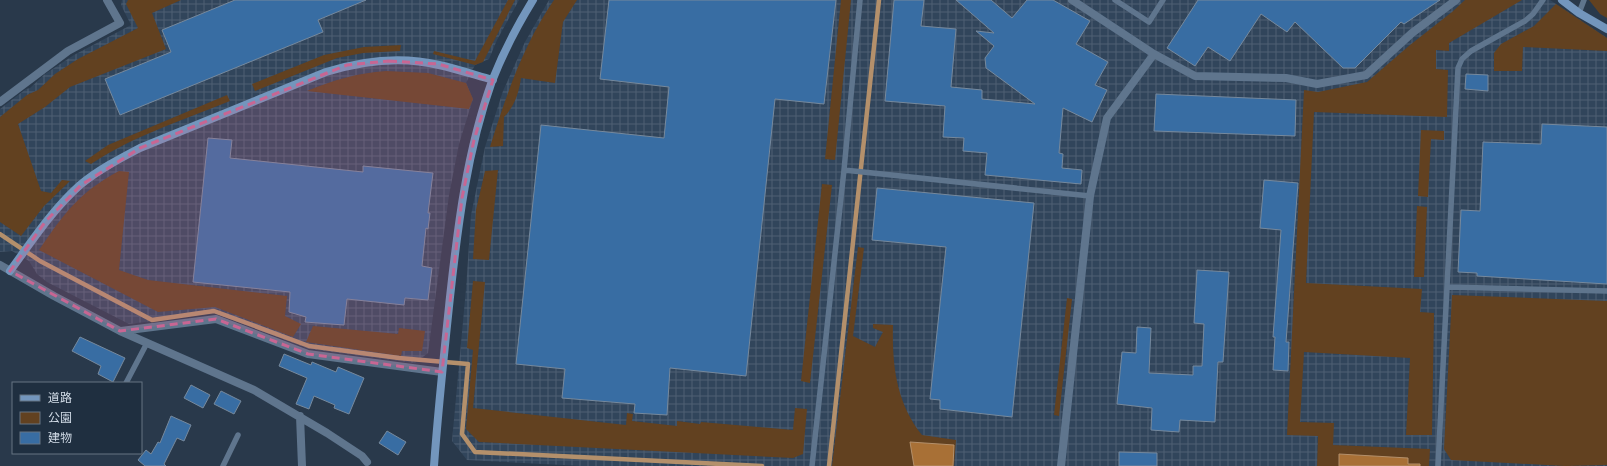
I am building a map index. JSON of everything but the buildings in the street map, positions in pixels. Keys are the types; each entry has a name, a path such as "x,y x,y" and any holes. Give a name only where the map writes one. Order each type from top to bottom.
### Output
{"street":[{"path":"0,102 68,51 120,23 107,0"},
{"path":"434,466 442,372 463,191 474,140 493,80 506,50 532,0"},
{"path":"1072,0 1154,54 1194,76 1286,78 1317,84 1366,75 1412,33 1456,0"},
{"path":"1562,0 1607,29"},
{"path":"1061,466 1090,196 1107,118 1154,54"},
{"path":"10,271 45,222 63,201 98,172 120,158 140,148 326,72 347,65 370,62 415,61 438,64 493,80"},
{"path":"0,265 120,331 254,390 300,416 362,456 367,462"},
{"path":"120,331 216,319 308,354 442,372"},
{"path":"300,416 302,466"}],"lane":[{"path":"812,466 844,170 860,0"},
{"path":"1116,0 1149,22 1163,0"},
{"path":"1438,466 1458,68 1462,59 1472,51 1525,21 1533,14 1543,0"},
{"path":"1580,13 1584,0"},
{"path":"844,170 1090,196"},
{"path":"1447,286 1607,291"},
{"path":"127,382 147,343"},
{"path":"223,466 238,436"}],"highlighted area":[{"path":"389,61 438,64 493,80 474,140 462,198 442,372 308,354 216,319 120,331 10,271 45,222 81,185 140,148 347,65"}],"shaded area":[{"path":"122,0 519,0 497,40 489,59 475,65 466,83 473,99 459,144 449,195 428,353 415,363 309,349 214,313 129,324 47,282 37,274 29,261 12,251 0,252 0,109 26,89 30,88 45,74 74,55 131,25 121,5"},
{"path":"549,0 1550,0 1607,38 1607,466 582,466 467,460 452,441 466,289 471,215 485,147 503,91 525,42"},
{"path":"910,442 954,445 953,466 914,466"},
{"path":"1339,454 1408,458 1408,464 1420,464 1420,466 1339,466"}],"green space":[{"path":"128,0 181,0 152,13 166,49 70,87 45,107 18,124 41,191 51,193 62,180 70,181 44,206 21,236 0,222 0,117 27,95 38,90 55,74 78,59 138,28 126,4"},
{"path":"508,0 515,0 483,62 475,65 433,54 434,51 475,61"},
{"path":"554,0 577,0 563,22 555,83 521,78 516,99 504,117 503,146 490,147 516,71 533,35"},
{"path":"841,0 851,0 835,160 825,159"},
{"path":"1465,0 1522,0 1449,43 1449,51 1436,50 1436,69 1448,70 1447,117 1314,112 1306,283 1422,289 1420,312 1434,313 1432,435 1406,435 1410,358 1304,352 1300,422 1334,423 1333,445 1430,449 1429,466 1317,466 1318,436 1287,435 1304,90 1318,92 1367,82"},
{"path":"1589,0 1607,0 1607,18 1600,14"},
{"path":"1556,4 1607,38 1607,51 1523,47 1522,71 1494,71 1494,53 1501,44 1534,26"},
{"path":"401,45 400,51 363,53 337,58 255,91 252,84 324,55 364,47"},
{"path":"386,71 428,73 466,83 473,99 469,109 307,91 365,73"},
{"path":"227,95 230,101 141,137 91,164 85,161 108,145"},
{"path":"1421,130 1444,131 1444,140 1431,139 1428,197 1418,196"},
{"path":"498,170 489,260 473,259 476,210 485,171"},
{"path":"119,171 129,172 119,270 148,280 287,296 285,316 301,324 293,337 215,307 158,312 39,250 64,215 82,196 105,179"},
{"path":"822,184 832,185 810,383 801,381"},
{"path":"1417,206 1427,207 1424,277 1414,277"},
{"path":"858,247 864,248 853,336 875,347 883,332 873,328 873,324 893,325 893,354 897,383 906,410 922,435 956,440 954,466 832,466"},
{"path":"473,281 485,282 473,408 626,425 627,413 633,414 632,421 677,426 677,421 700,424 701,422 793,430 795,408 807,409 803,454 793,458 479,442 466,429 473,350 467,348"},
{"path":"1452,295 1607,301 1607,465 1565,466 1451,460 1444,449"},
{"path":"1067,298 1072,299 1059,416 1054,415"},
{"path":"313,326 398,334 399,328 425,331 422,351 402,351 401,356 306,342"}],"waterway":[{"path":"829,466 879,0"},
{"path":"0,234 40,261 152,320 214,311 309,346 399,358 468,364 462,434 475,452 762,466"}]}
